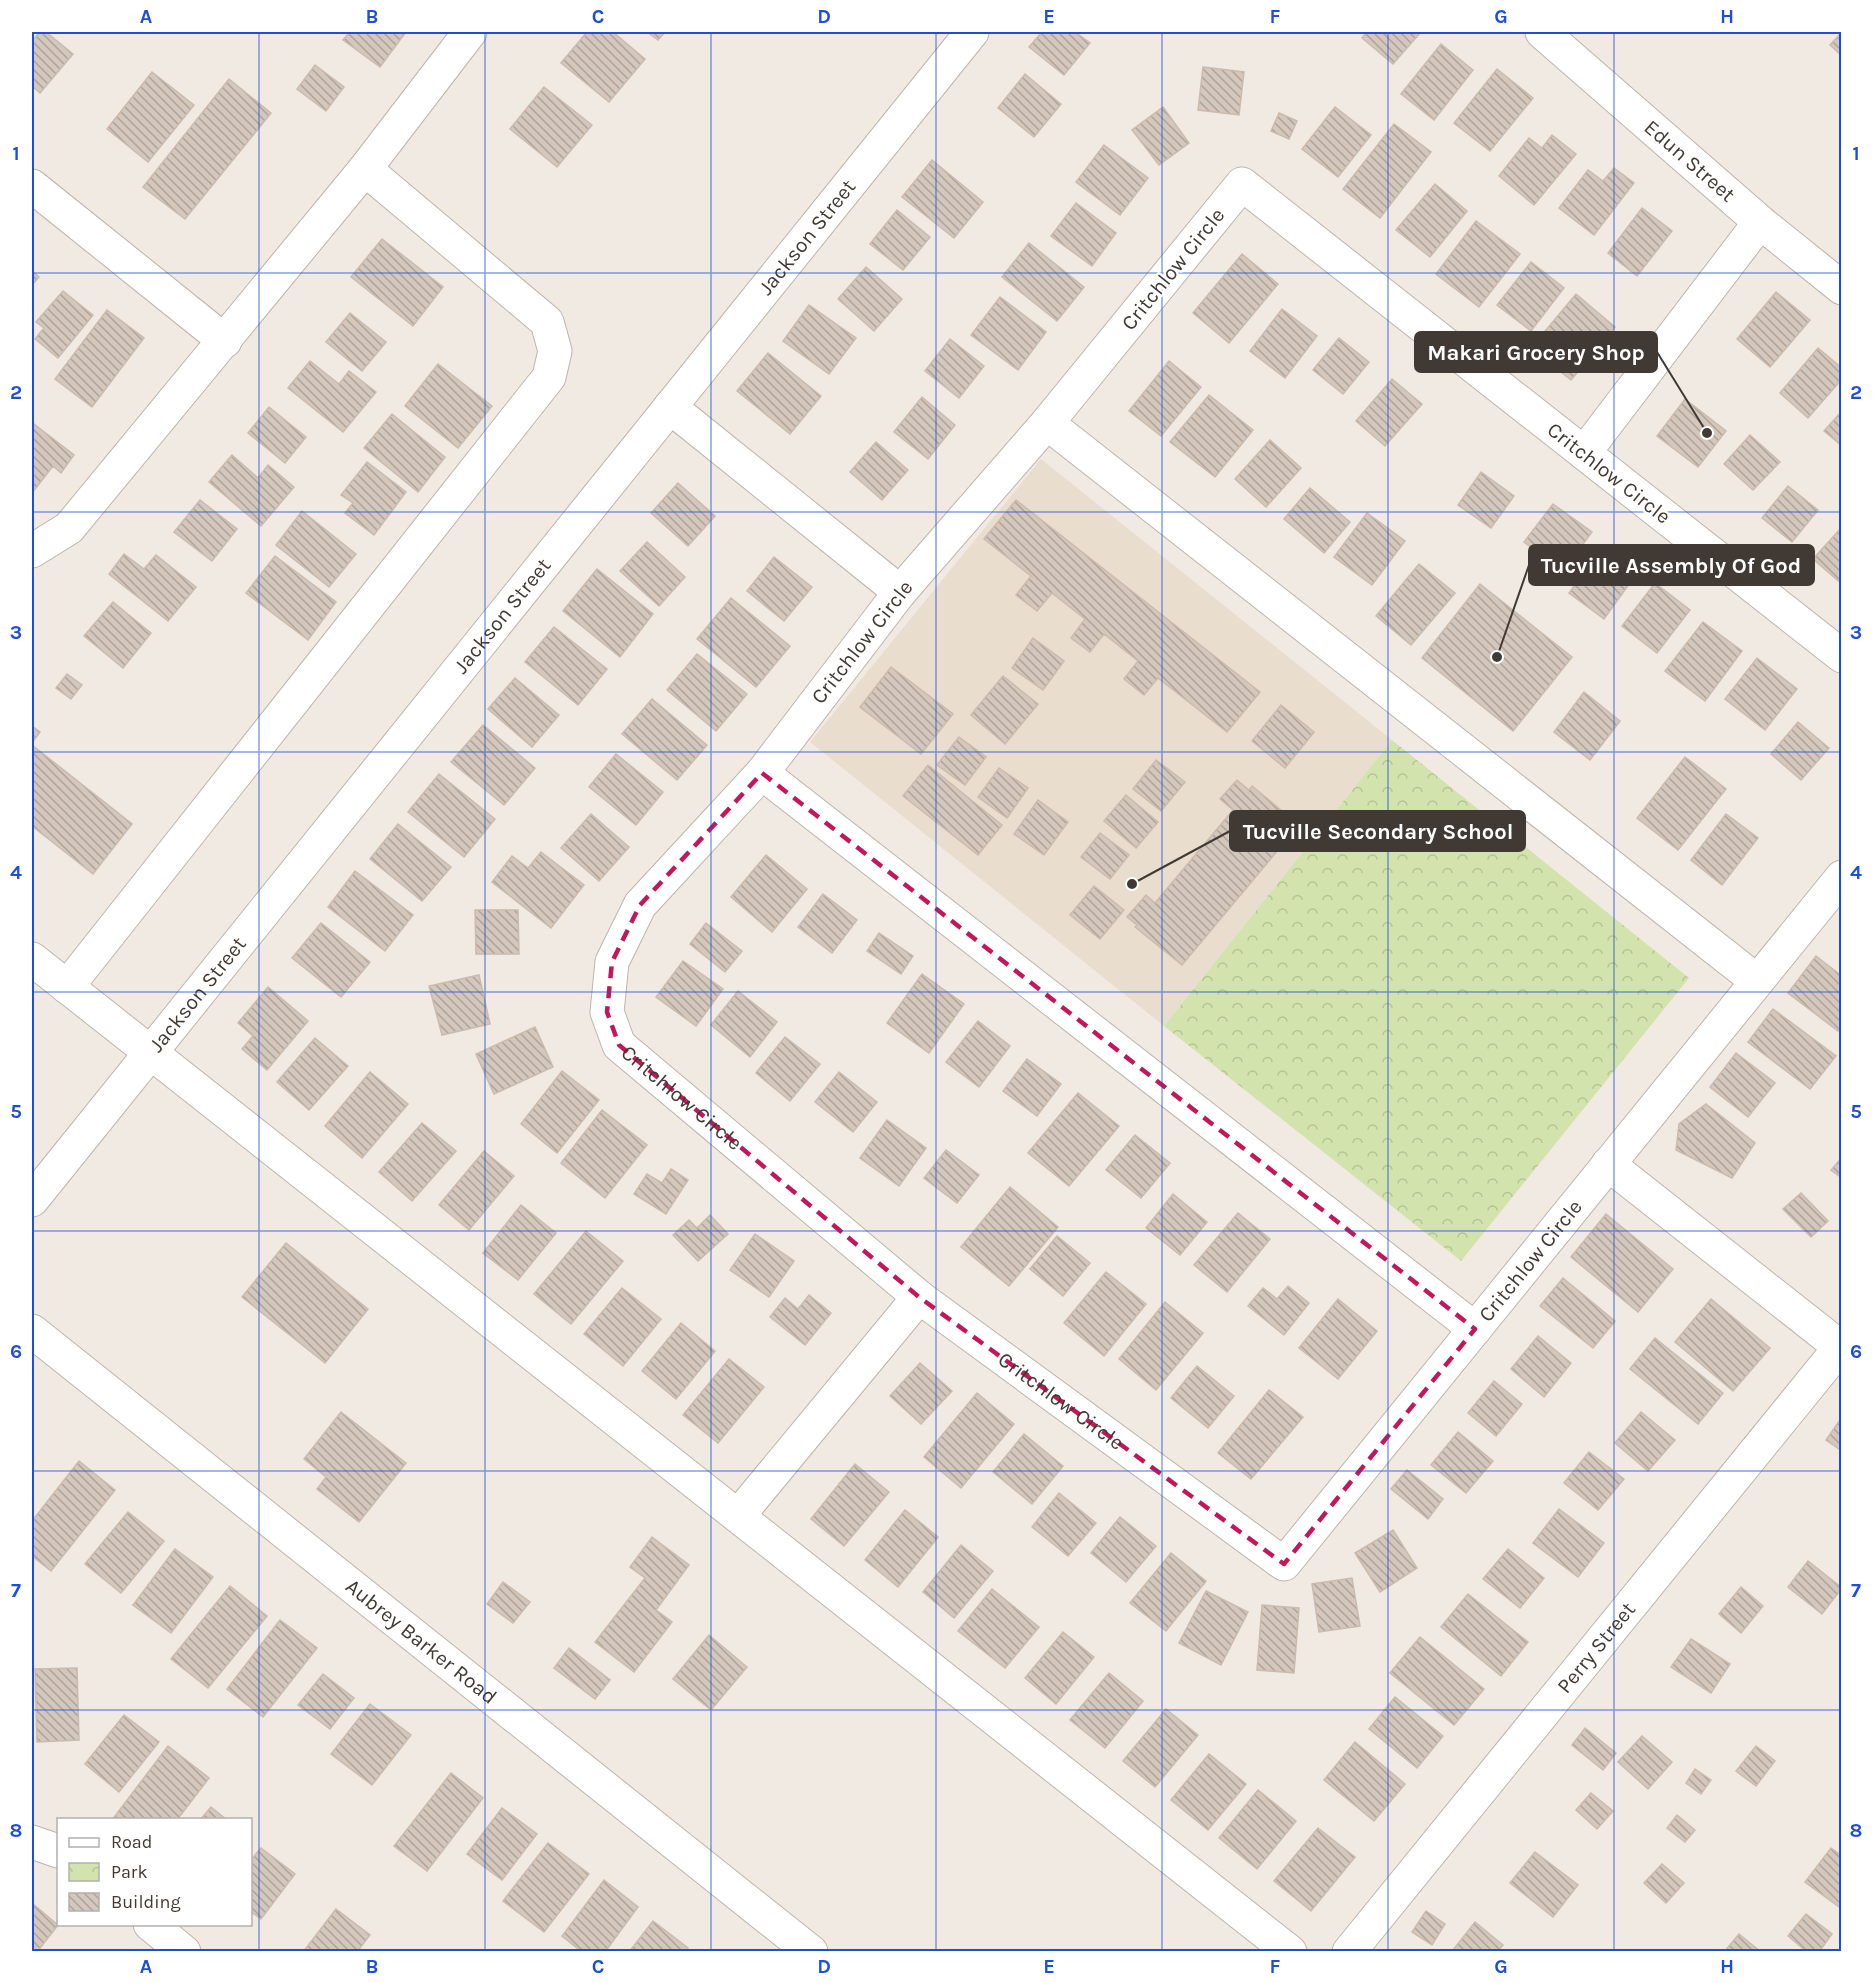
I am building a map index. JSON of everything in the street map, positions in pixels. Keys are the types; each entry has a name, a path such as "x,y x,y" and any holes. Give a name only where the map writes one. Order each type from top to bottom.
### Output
{"street":[{"path":"32,551 69,528 365,169 470,32"},
{"name":"Jackson Street","path":"32,1200 972,32"},
{"name":"Edun Street","path":"1542,32 1760,222 1842,288"},
{"path":"67,987 549,378 555,351 547,322 365,169"},
{"name":"Critchlow Circle","path":"1842,656 1242,184 1047,423 900,592 762,773 640,906 612,962 607,1012 619,1045 919,1297 1284,1564 1842,877"},
{"path":"32,186 225,341"},
{"path":"1584,453 1760,222"},
{"path":"670,407 900,592"},
{"path":"1047,423 1757,981"},
{"path":"762,773 1475,1329"},
{"path":"32,959 1290,1952"},
{"path":"1608,1164 1841,1346"},
{"path":"738,1516 919,1297"},
{"name":"Aubrey Barker Road","path":"32,1331 811,1952"},
{"name":"Perry Street","path":"1349,1952 1841,1346"},
{"path":"32,1842 57,1851"},
{"path":"152,1926 184,1952"}],"highlighted area":[{"path":"762,773 1475,1329 1284,1564 919,1297 619,1045 607,1012 612,962 640,905"}],"shaded area":[{"path":"1041,459 1392,740 1164,1026 810,742"}],"green space":[{"path":"1392,740 1689,978 1461,1261 1164,1026"}],"building":[{"path":"40,32 46,32 73,54 40,93 32,86 32,41"},
{"path":"350,32 406,32 380,67 343,40"},
{"path":"587,32 613,32 645,59 609,102 561,63"},
{"path":"647,32 665,32 658,40"},
{"path":"1042,32 1075,32 1090,43 1064,75 1029,47"},
{"path":"1367,32 1421,32 1393,64 1362,38"},
{"path":"1842,32 1842,56 1830,45"},
{"path":"1441,44 1473,70 1434,120 1401,94"},
{"path":"315,65 344,87 326,111 297,89"},
{"path":"1203,67 1244,72 1239,115 1198,110"},
{"path":"1497,69 1533,98 1490,151 1454,123"},
{"path":"152,72 194,105 148,162 107,129"},
{"path":"1025,74 1061,104 1034,137 998,108"},
{"path":"229,79 271,113 185,219 143,187"},
{"path":"544,87 592,125 557,167 510,129"},
{"path":"1163,107 1189,143 1159,165 1132,130"},
{"path":"1335,107 1371,135 1338,177 1302,149"},
{"path":"1279,113 1297,121 1289,139 1271,131"},
{"path":"1394,124 1431,152 1380,218 1343,189"},
{"path":"1552,135 1576,154 1534,205 1499,176 1529,138 1542,148"},
{"path":"1104,145 1148,178 1120,215 1076,182"},
{"path":"932,160 983,202 954,238 902,197"},
{"path":"1614,168 1634,183 1594,235 1559,208 1588,170 1603,181"},
{"path":"1435,184 1467,211 1430,257 1396,230"},
{"path":"1076,203 1116,233 1092,266 1051,236"},
{"path":"1642,208 1672,231 1637,276 1608,253"},
{"path":"897,210 930,237 903,270 870,244"},
{"path":"1476,221 1520,254 1479,307 1436,274"},
{"path":"382,239 443,287 413,326 351,277"},
{"path":"1029,243 1084,287 1057,321 1002,277"},
{"path":"1242,254 1278,284 1229,343 1193,313"},
{"path":"1531,262 1564,288 1531,331 1497,305"},
{"path":"866,267 902,299 874,331 838,299"},
{"path":"32,271 39,277 32,285"},
{"path":"63,291 93,315 58,358 35,339 44,328 36,322"},
{"path":"1776,292 1810,320 1770,367 1737,339"},
{"path":"1576,294 1615,327 1571,380 1531,348"},
{"path":"1000,297 1046,332 1018,370 971,335"},
{"path":"809,305 856,338 829,374 783,341"},
{"path":"1282,309 1317,336 1285,378 1250,351"},
{"path":"107,310 144,338 92,407 55,379"},
{"path":"350,313 386,342 362,371 326,342"},
{"path":"1339,338 1369,362 1343,394 1313,370"},
{"path":"950,339 984,366 959,398 925,371"},
{"path":"1818,348 1842,368 1842,379 1808,418 1780,393"},
{"path":"768,353 821,396 790,434 737,391"},
{"path":"310,361 339,384 349,371 376,392 343,432 288,388"},
{"path":"1169,361 1201,387 1161,436 1129,411"},
{"path":"438,364 492,406 458,448 405,406"},
{"path":"1392,379 1422,404 1385,446 1356,421"},
{"path":"1209,395 1253,430 1215,477 1170,442"},
{"path":"922,397 955,425 928,459 894,432"},
{"path":"1685,399 1726,431 1698,467 1657,436"},
{"path":"269,407 306,437 285,463 248,433"},
{"path":"1842,411 1842,446 1824,431"},
{"path":"392,414 445,457 418,492 364,448"},
{"path":"34,424 74,455 61,473 53,466 32,493 32,428"},
{"path":"1750,435 1780,462 1753,490 1724,464"},
{"path":"1270,440 1301,468 1266,507 1235,479"},
{"path":"876,442 908,470 882,500 850,472"},
{"path":"232,455 258,478 268,465 294,487 261,526 209,482"},
{"path":"367,462 406,492 374,535 345,513 353,503 341,495"},
{"path":"1481,472 1514,496 1491,528 1458,505"},
{"path":"678,483 715,516 688,546 651,513"},
{"path":"1788,486 1818,510 1792,542 1762,518"},
{"path":"1310,488 1350,522 1324,553 1284,519"},
{"path":"200,500 237,529 212,561 174,532"},
{"path":"1016,500 1260,692 1227,732 1158,678 1144,695 1124,679 1138,661 1104,634 1090,652 1071,638 1085,619 1052,593 1037,611 1016,595 1031,576 984,539"},
{"path":"1553,504 1592,532 1563,571 1524,542"},
{"path":"302,511 356,554 329,587 276,545"},
{"path":"1367,513 1405,541 1372,585 1334,557"},
{"path":"1842,527 1842,584 1813,559"},
{"path":"647,542 685,577 659,606 620,571"},
{"path":"1600,551 1635,576 1604,619 1569,593"},
{"path":"124,554 144,569 156,555 196,587 168,621 109,574"},
{"path":"275,556 336,602 308,640 246,593"},
{"path":"774,557 812,587 784,621 747,591"},
{"path":"1419,564 1455,593 1411,645 1376,616"},
{"path":"597,569 653,614 620,657 563,611"},
{"path":"1655,583 1690,610 1657,653 1622,626"},
{"path":"1480,584 1572,657 1513,731 1422,658"},
{"path":"731,598 790,646 756,687 697,639"},
{"path":"113,602 151,633 123,668 84,636"},
{"path":"1703,622 1742,651 1705,701 1665,671"},
{"path":"554,627 607,669 578,705 525,662"},
{"path":"1033,638 1064,661 1043,690 1012,668"},
{"path":"697,654 747,694 716,731 667,690"},
{"path":"1757,658 1797,689 1765,730 1725,699"},
{"path":"891,667 953,714 921,754 860,707"},
{"path":"67,674 82,685 71,699 56,688"},
{"path":"1003,676 1038,704 1005,744 971,715"},
{"path":"515,678 559,715 532,747 488,709"},
{"path":"1584,692 1620,721 1590,760 1554,732"},
{"path":"652,699 707,745 677,780 622,734"},
{"path":"1281,705 1314,732 1285,768 1252,741"},
{"path":"1798,722 1829,748 1801,780 1771,754"},
{"path":"483,725 535,768 504,805 451,762"},
{"path":"32,726 40,732 32,743"},
{"path":"959,737 986,757 965,785 937,765"},
{"path":"32,745 132,824 93,874 32,826"},
{"path":"616,754 663,792 636,825 589,787"},
{"path":"1685,757 1726,789 1678,850 1637,818"},
{"path":"1156,760 1185,782 1161,811 1133,789"},
{"path":"928,765 1002,825 978,855 903,796"},
{"path":"999,768 1028,788 1007,818 978,797"},
{"path":"439,774 495,819 464,857 408,812"},
{"path":"1237,780 1249,790 1252,786 1299,825 1182,965 1135,927 1137,925 1127,917 1146,895 1155,903 1233,810 1220,799"},
{"path":"1126,795 1158,822 1136,848 1104,821"},
{"path":"1038,800 1068,822 1044,855 1014,834"},
{"path":"591,814 629,847 599,881 561,848"},
{"path":"1726,814 1758,838 1722,885 1691,860"},
{"path":"398,824 451,867 422,901 370,859"},
{"path":"1100,833 1129,855 1110,879 1081,857"},
{"path":"541,852 584,885 551,928 492,882 512,856 528,868"},
{"path":"766,855 807,889 772,932 731,897"},
{"path":"355,871 413,915 385,951 328,907"},
{"path":"1094,886 1124,910 1100,939 1070,915"},
{"path":"823,894 857,920 832,953 798,927"},
{"path":"475,910 518,910 519,954 476,954"},
{"path":"321,923 370,962 341,997 292,958"},
{"path":"706,923 742,951 725,972 690,944"},
{"path":"879,933 913,956 901,974 867,951"},
{"path":"1816,956 1842,976 1842,1027 1838,1031 1788,993"},
{"path":"683,961 723,989 696,1026 656,997"},
{"path":"922,974 964,1004 929,1053 887,1023"},
{"path":"479,975 490,1024 442,1035 429,986"},
{"path":"268,987 308,1021 267,1070 242,1049 253,1036 238,1023"},
{"path":"738,991 777,1022 750,1057 711,1025"},
{"path":"1773,1009 1836,1056 1810,1089 1748,1042"},
{"path":"978,1021 1010,1046 979,1087 946,1062"},
{"path":"535,1027 553,1067 494,1094 476,1054"},
{"path":"785,1037 820,1064 790,1101 756,1073"},
{"path":"315,1038 348,1066 309,1110 277,1082"},
{"path":"1736,1053 1775,1083 1748,1117 1710,1087"},
{"path":"1027,1059 1061,1084 1037,1116 1003,1091"},
{"path":"562,1071 599,1100 557,1153 521,1124"},
{"path":"370,1072 408,1104 362,1158 325,1126"},
{"path":"839,1072 877,1102 853,1132 815,1102"},
{"path":"1078,1093 1119,1126 1069,1186 1028,1153"},
{"path":"1706,1104 1755,1143 1732,1178 1676,1150 1679,1124"},
{"path":"602,1110 647,1145 605,1198 561,1163"},
{"path":"887,1120 926,1148 899,1186 860,1158"},
{"path":"422,1123 456,1151 412,1201 379,1172"},
{"path":"1135,1135 1170,1163 1141,1198 1106,1170"},
{"path":"946,1150 979,1175 957,1203 924,1178"},
{"path":"484,1151 514,1176 469,1230 439,1205"},
{"path":"1842,1157 1842,1178 1831,1170"},
{"path":"671,1169 688,1180 666,1214 634,1194 647,1174 662,1183"},
{"path":"1010,1187 1058,1227 1009,1286 961,1247"},
{"path":"1801,1193 1828,1221 1811,1237 1783,1209"},
{"path":"1173,1194 1207,1222 1180,1255 1146,1228"},
{"path":"521,1205 556,1233 518,1280 483,1253"},
{"path":"1238,1213 1270,1239 1227,1292 1194,1265"},
{"path":"1606,1214 1673,1269 1638,1312 1571,1257"},
{"path":"710,1215 728,1234 698,1261 673,1235 689,1220 697,1228"},
{"path":"586,1231 623,1261 571,1324 534,1294"},
{"path":"755,1234 794,1261 769,1297 730,1270"},
{"path":"1057,1236 1090,1263 1063,1296 1030,1269"},
{"path":"286,1243 368,1309 325,1363 242,1297"},
{"path":"1106,1272 1146,1304 1104,1356 1064,1323"},
{"path":"1563,1278 1615,1321 1593,1348 1540,1306"},
{"path":"1288,1286 1309,1303 1284,1335 1248,1306 1263,1288 1277,1299"},
{"path":"622,1288 661,1319 623,1366 584,1334"},
{"path":"809,1295 831,1313 805,1345 770,1317 785,1298 798,1309"},
{"path":"1338,1299 1377,1331 1338,1379 1299,1348"},
{"path":"1711,1299 1770,1348 1733,1391 1675,1342"},
{"path":"1165,1302 1203,1333 1156,1390 1119,1359"},
{"path":"681,1323 715,1351 676,1399 642,1371"},
{"path":"1538,1336 1571,1363 1544,1397 1511,1369"},
{"path":"1655,1338 1723,1393 1698,1424 1630,1369"},
{"path":"729,1359 764,1387 718,1443 683,1415"},
{"path":"920,1363 952,1391 921,1424 890,1396"},
{"path":"1197,1366 1234,1396 1208,1428 1171,1398"},
{"path":"1494,1381 1522,1404 1496,1436 1468,1413"},
{"path":"1269,1390 1303,1417 1251,1479 1218,1453"},
{"path":"977,1393 1014,1424 961,1488 924,1457"},
{"path":"341,1412 406,1463 359,1522 317,1489 326,1477 304,1459"},
{"path":"1641,1412 1675,1440 1648,1471 1615,1443"},
{"path":"1842,1417 1842,1451 1826,1440"},
{"path":"1458,1432 1493,1461 1466,1493 1431,1465"},
{"path":"1024,1434 1063,1466 1032,1504 993,1472"},
{"path":"1589,1452 1624,1479 1598,1510 1564,1483"},
{"path":"79,1461 115,1490 51,1571 32,1556 32,1521"},
{"path":"855,1464 889,1492 844,1546 811,1519"},
{"path":"1407,1470 1443,1499 1428,1519 1391,1489"},
{"path":"1059,1493 1096,1523 1068,1556 1032,1527"},
{"path":"1559,1509 1604,1543 1578,1577 1533,1543"},
{"path":"905,1510 938,1537 898,1587 865,1560"},
{"path":"128,1512 164,1541 121,1593 85,1564"},
{"path":"1120,1517 1156,1546 1126,1582 1091,1553"},
{"path":"1393,1530 1417,1568 1380,1592 1355,1553"},
{"path":"652,1537 689,1565 656,1610 672,1622 634,1672 595,1642 645,1578 630,1567"},
{"path":"961,1545 993,1571 954,1618 923,1592"},
{"path":"175,1549 213,1577 171,1633 133,1605"},
{"path":"1508,1549 1544,1578 1520,1608 1483,1579"},
{"path":"1171,1553 1206,1581 1166,1631 1130,1603"},
{"path":"1808,1561 1842,1588 1822,1614 1788,1587"},
{"path":"1352,1578 1360,1626 1319,1632 1312,1584"},
{"path":"503,1582 530,1602 513,1623 487,1604"},
{"path":"230,1586 267,1616 208,1688 171,1659"},
{"path":"1741,1587 1763,1606 1741,1633 1719,1614"},
{"path":"992,1589 1039,1627 1005,1668 958,1631"},
{"path":"1206,1591 1248,1612 1221,1665 1179,1643"},
{"path":"1468,1594 1528,1642 1501,1676 1441,1627"},
{"path":"1262,1605 1299,1608 1294,1673 1257,1670"},
{"path":"280,1620 317,1648 263,1717 227,1689"},
{"path":"1063,1632 1094,1657 1056,1704 1025,1678"},
{"path":"709,1635 747,1667 711,1710 673,1679"},
{"path":"1420,1637 1484,1689 1454,1725 1390,1673"},
{"path":"1691,1639 1730,1664 1711,1693 1671,1667"},
{"path":"569,1648 610,1680 595,1699 554,1668"},
{"path":"77,1668 79,1740 37,1742 35,1669"},
{"path":"1109,1673 1143,1701 1105,1748 1070,1720"},
{"path":"323,1674 354,1698 330,1729 298,1705"},
{"path":"1395,1697 1443,1736 1417,1768 1369,1729"},
{"path":"370,1704 411,1735 372,1785 331,1754"},
{"path":"1166,1709 1198,1735 1155,1787 1123,1761"},
{"path":"124,1715 159,1742 119,1792 85,1764"},
{"path":"1585,1728 1616,1753 1603,1770 1572,1745"},
{"path":"1642,1736 1672,1762 1648,1789 1618,1762"},
{"path":"1355,1742 1405,1784 1374,1821 1324,1780"},
{"path":"168,1746 209,1778 179,1818 114,1818"},
{"path":"1756,1746 1775,1761 1756,1786 1736,1771"},
{"path":"1209,1754 1246,1784 1208,1830 1171,1800"},
{"path":"1695,1769 1711,1780 1701,1794 1686,1783"},
{"path":"451,1773 483,1798 427,1871 394,1846"},
{"path":"1258,1790 1296,1821 1257,1869 1219,1838"},
{"path":"1591,1793 1613,1811 1597,1829 1576,1810"},
{"path":"211,1807 225,1818 202,1818"},
{"path":"502,1808 537,1834 502,1880 467,1854"},
{"path":"1677,1815 1695,1830 1685,1842 1667,1828"},
{"path":"1318,1828 1355,1857 1311,1911 1274,1881"},
{"path":"548,1843 589,1874 544,1932 503,1901"},
{"path":"261,1848 295,1874 261,1919 252,1912 252,1859"},
{"path":"1831,1848 1842,1856 1842,1909 1805,1882"},
{"path":"1535,1852 1578,1885 1553,1917 1510,1883"},
{"path":"1662,1864 1684,1883 1666,1903 1644,1883"},
{"path":"604,1880 638,1907 605,1952 582,1952 562,1936"},
{"path":"32,1903 57,1926 37,1952 32,1952"},
{"path":"336,1909 370,1935 357,1952 303,1952"},
{"path":"1426,1911 1445,1924 1432,1945 1412,1932"},
{"path":"1806,1914 1832,1934 1819,1952 1807,1952 1788,1936"},
{"path":"653,1921 688,1948 685,1952 629,1952"},
{"path":"1475,1922 1503,1945 1497,1952 1455,1952 1453,1950"},
{"path":"1739,1934 1761,1952 1724,1952"}],"place":[{"name":"Makari Grocery Shop","path":"1707,433"},
{"name":"Tucville Assembly Of God","path":"1497,657"},
{"name":"Tucville Secondary School","path":"1132,884"}]}
